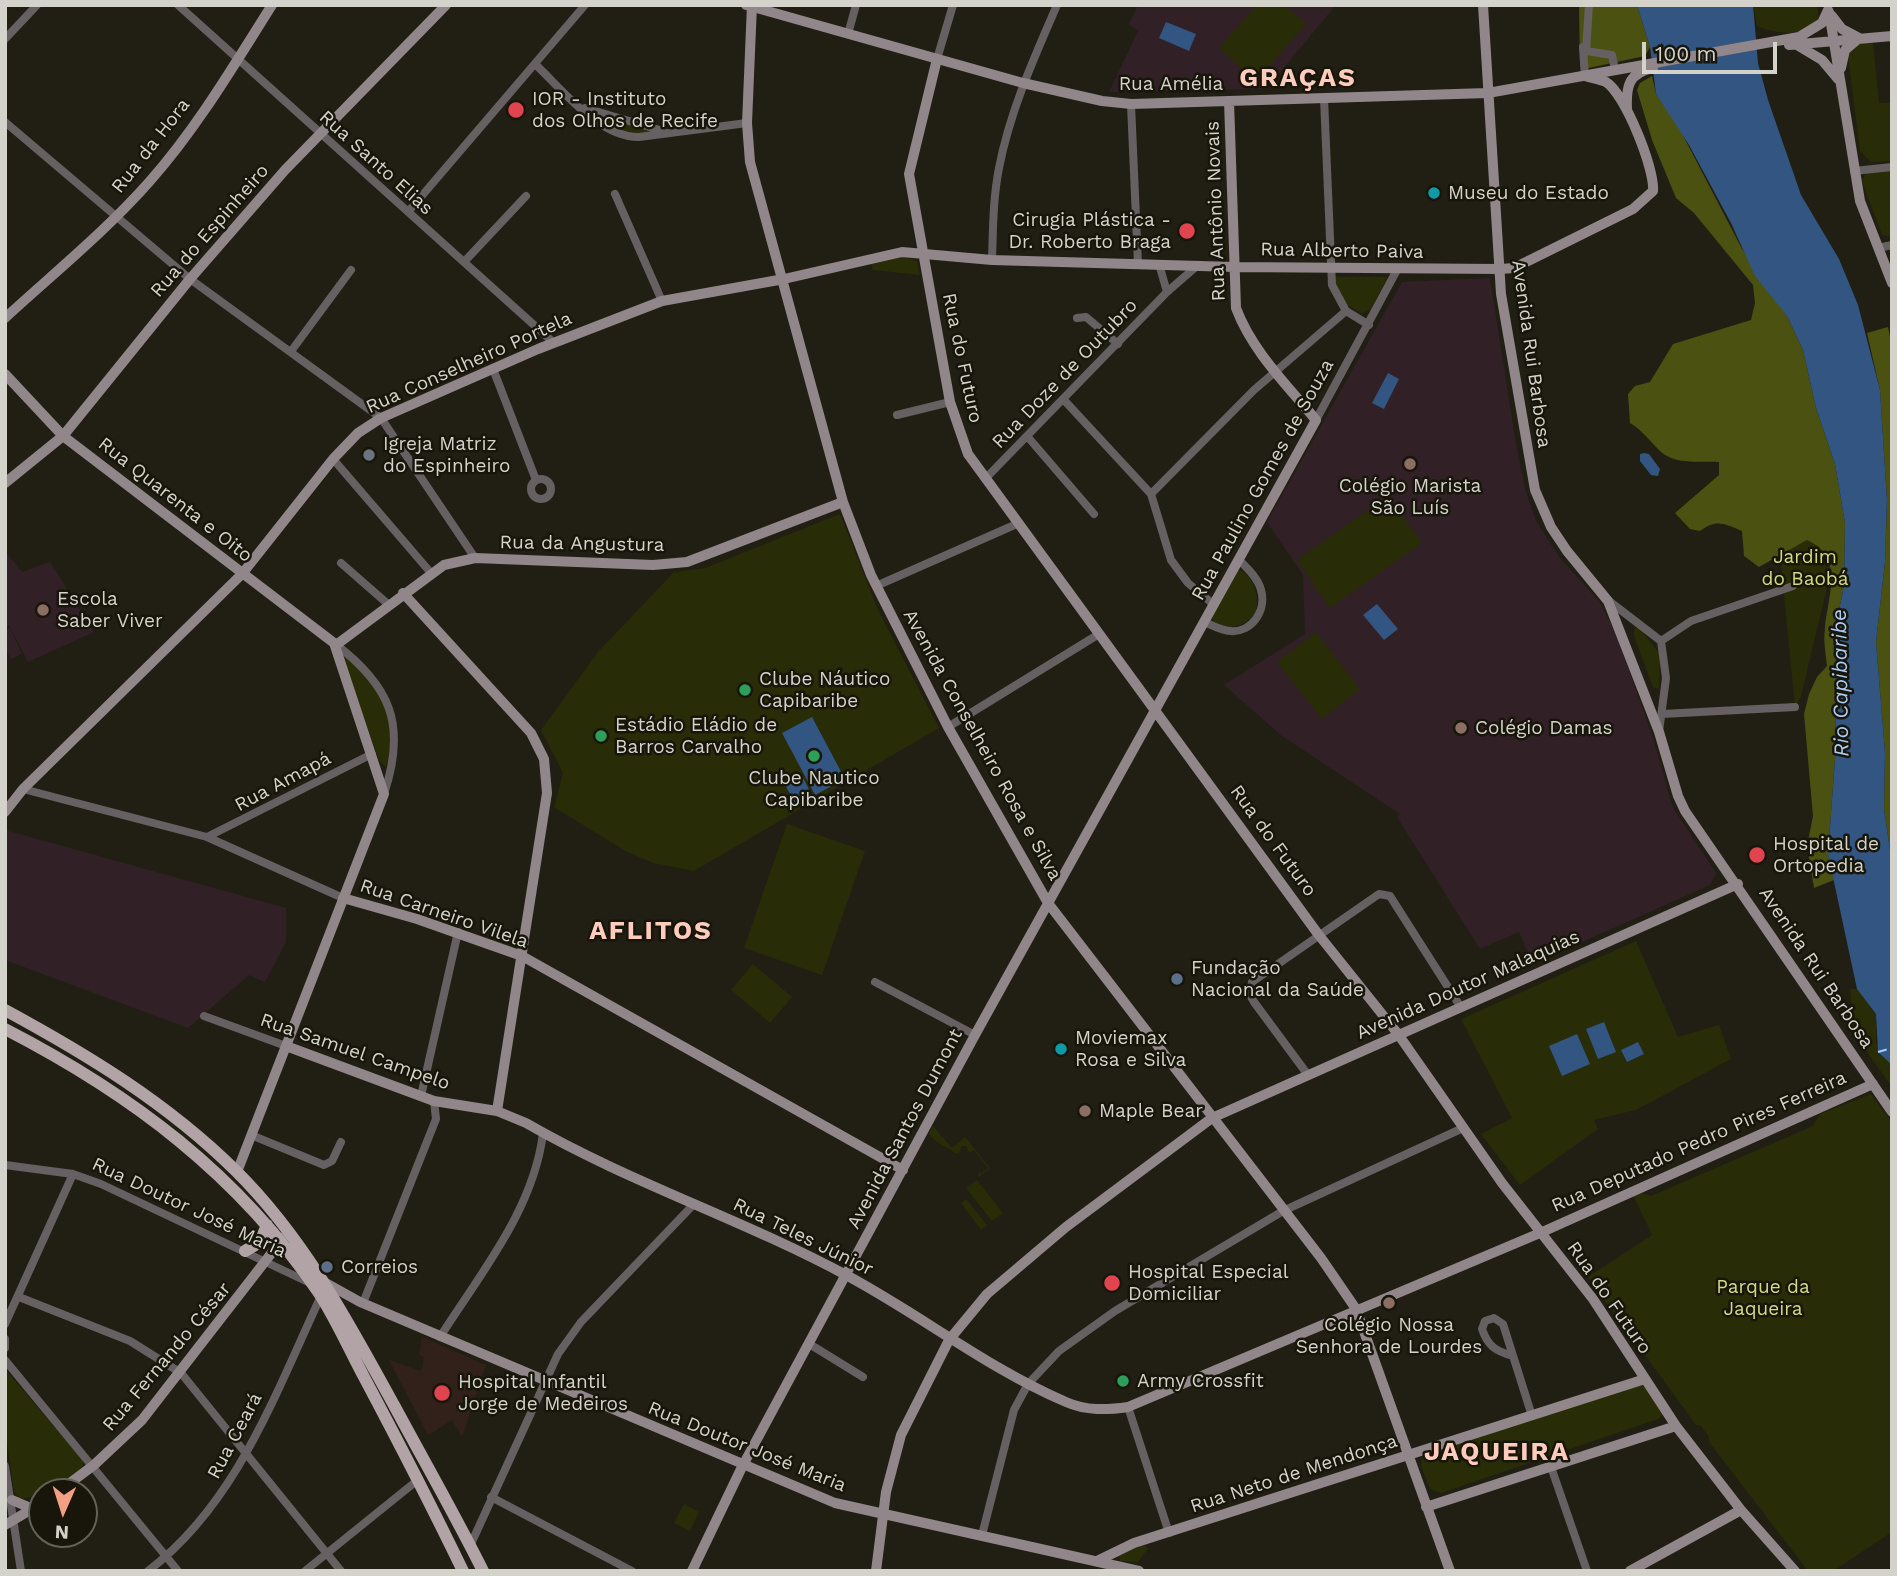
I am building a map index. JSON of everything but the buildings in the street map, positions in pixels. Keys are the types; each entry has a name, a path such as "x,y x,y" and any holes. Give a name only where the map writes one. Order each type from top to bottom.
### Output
{"main road":[{"path":"5,1010 124,1078 192,1131 237,1171 344,1314 482,1571"},
{"path":"5,1029 65,1060 155,1119 228,1183 267,1226 284,1236"},
{"path":"245,1251 260,1242 267,1226"},
{"path":"319,1283 321,1296 419,1479 463,1571"}],"street":[{"path":"5,39 34,9 23,5"},
{"name":"Rua Santo Elias","path":"178,5 554,343"},
{"name":"Rua da Hora","path":"5,318 116,216 172,154 272,5"},
{"name":"Rua do Espinheiro","path":"5,483 63,436 190,279 319,133 446,5"},
{"path":"408,212 585,5"},
{"path":"848,34 856,5"},
{"path":"937,59 953,5"},
{"path":"992,260 999,167 1023,83 1057,5"},
{"name":"Avenida Rui Barbosa","path":"1483,5 1500,270 1509,347 1535,490 1551,527 1608,601 1661,641"},
{"path":"1587,5 1586,51 1612,55 1615,70"},
{"path":"1585,76 1587,5"},
{"name":"Rua Amélia","path":"750,6 1023,83 1102,101 1131,104 1488,93 1793,42"},
{"name":"Avenida Conselheiro Rosa e Silva","path":"750,6 747,123 750,162 844,502 876,586 948,727 1048,903 1356,1308 1450,1571"},
{"path":"1828,8 1842,29 1861,38"},
{"path":"1828,8 1860,201 1892,283"},
{"path":"1793,42 1815,29 1828,8"},
{"path":"1793,42 1892,36"},
{"path":"1839,82 1845,50 1850,43 1861,38"},
{"path":"1793,42 1822,60 1839,82"},
{"name":"Rua do Futuro","path":"937,59 909,174 950,401 963,443 985,479 1318,934 1398,1034 1463,1128 1592,1299 1676,1426 1741,1510 1795,1571"},
{"path":"535,64 606,127 623,136 747,123"},
{"path":"1627,109 1626,88 1630,80 1649,66"},
{"name":"Rua Alberto Paiva","path":"923,252 992,260 1234,267 1514,268 1633,209 1653,191 1654,177 1627,109 1606,83 1585,76"},
{"path":"1324,98 1329,268 1335,295 1346,311 1369,325"},
{"name":"Rua Antônio Novais","path":"1229,101 1237,308 1244,330 1316,420"},
{"path":"1131,104 1138,264"},
{"path":"582,107 667,133"},
{"path":"5,122 190,279 292,350 381,418 475,558"},
{"path":"1854,171 1892,167"},
{"path":"615,194 662,301"},
{"path":"464,262 526,196"},
{"path":"1878,247 1892,245"},
{"name":"Rua Conselheiro Portela","path":"5,812 9,800 242,574 333,459 358,433 381,418 554,343 662,301 784,279 893,254 923,252"},
{"path":"1159,264 1167,292"},
{"name":"Rua Doze de Outubro","path":"985,479 1167,292 1198,265"},
{"name":"Rua Paulino Gomes de Souza","path":"1154,707 1204,622 1398,268"},
{"path":"292,350 351,270"},
{"path":"1151,494 1275,372 1346,311"},
{"path":"1077,318 1086,317 1118,344"},
{"path":"493,369 536,480"},
{"name":"Rua Quarenta e Oito","path":"5,374 63,436 335,644 366,671 384,693 389,707 396,740 384,794 237,1171"},
{"path":"1064,400 1151,494 1171,560 1188,583 1213,604"},
{"path":"897,415 950,401"},
{"path":"1027,436 1094,514"},
{"path":"333,459 432,573"},
{"name":"Rua da Angustura","path":"335,644 444,565 475,558 653,565 687,562 844,502"},
{"path":"876,586 1019,523"},
{"path":"1204,622 1237,631 1250,626 1260,611 1260,587 1238,559"},
{"path":"341,563 389,605"},
{"path":"1658,732 1666,663 1661,641 1691,621 1793,586"},
{"path":"403,593 539,745 548,774 542,829 497,1111"},
{"name":"Avenida Rui Barbosa","path":"1608,601 1658,732 1678,796 1699,832 1738,884 1892,1111"},
{"path":"948,727 1099,634"},
{"path":"335,644 384,794"},
{"name":"Avenida Santos Dumont","path":"692,1571 742,1467 811,1345 975,1035 1154,707"},
{"path":"1662,715 1795,708"},
{"name":"Rua Amapá","path":"207,837 372,754"},
{"name":"Rua Carneiro Vilela","path":"23,789 207,837 343,898 458,932 522,956 903,1170"},
{"name":"Avenida Doutor Malaquias","path":"876,1571 882,1514 901,1436 949,1340 996,1286 1066,1227 1212,1118 1738,884"},
{"path":"1308,1075 1254,1002 1250,988 1256,977 1379,894 1388,893 1460,1006"},
{"path":"421,1096 458,932"},
{"path":"875,982 975,1035"},
{"name":"Rua Samuel Campelo","path":"204,1016 435,1101 497,1111"},
{"name":"Rua Deputado Pedro Pires Ferreira","path":"1128,1407 1356,1308 1540,1233 1872,1084"},
{"path":"435,1101 436,1119"},
{"path":"344,1314 362,1303 436,1119 451,1104"},
{"name":"Rua Teles Júnior","path":"497,1111 847,1275 949,1340 1069,1404 1107,1410 1128,1407"},
{"path":"982,1535 1014,1410 1028,1384 1059,1350 1104,1319 1283,1211 1463,1128"},
{"path":"440,1337 516,1214 540,1153 543,1133"},
{"path":"251,1135 324,1165 332,1161 341,1142"},
{"path":"540,1153 557,1140"},
{"name":"Rua Doutor José Maria","path":"5,1165 73,1174 101,1184 265,1261 742,1467 835,1503 1139,1571"},
{"path":"5,1324 73,1174"},
{"path":"470,1546 558,1354 581,1322 694,1204"},
{"name":"Rua Fernando César","path":"77,1478 132,1430 181,1374 284,1236"},
{"name":"Rua Ceará","path":"148,1571 165,1557 219,1498 246,1453 321,1296"},
{"path":"19,1297 130,1341 181,1374 341,1571"},
{"path":"1513,1356 1500,1352 1488,1343 1482,1329 1485,1321 1494,1318 1503,1324 1532,1416"},
{"path":"5,1339 5,1348"},
{"path":"811,1345 863,1377"},
{"path":"5,1360 94,1465 178,1571"},
{"name":"Rua Neto de Mendonça","path":"1099,1560 1113,1551 1645,1379"},
{"path":"1128,1407 1169,1533"},
{"path":"1426,1507 1676,1426"},
{"path":"5,1466 12,1500 10,1522 21,1571"},
{"path":"1551,1467 1587,1571"},
{"path":"306,1571 419,1479"},
{"path":"491,1497 632,1571"},
{"path":"12,1500 28,1504"},
{"path":"1630,1571 1741,1510"},
{"path":"10,1522 28,1511"},
{"path":"1113,1551 1115,1565"}],"shaded area":[{"path":"1138,5 1336,5 1266,89 1109,92 1138,31 1129,24"},
{"name":"Colégio Damas","path":"1490,278 1515,438 1525,489 1536,521 1560,558 1599,601 1616,634 1652,735 1673,808 1716,873 1710,885 1533,964 1519,932 1480,949 1397,817 1400,814 1282,736 1224,685 1305,634 1303,575 1267,522 1402,282"},
{"name":"Escola Saber Viver","path":"5,551 22,572 50,562 94,632 28,662 9,625 5,626"},
{"path":"10,628 22,654 11,659 5,647 5,630"},
{"path":"5,830 286,908 286,942 265,982 249,975 188,1028 5,960"},
{"name":"Hospital Infantil Jorge de Medeiros","path":"422,1337 486,1365 462,1437 452,1420 428,1435 389,1360 421,1371 424,1357 419,1355"}],"green space":[{"path":"1257,5 1284,5 1306,24 1256,81 1219,48"},
{"path":"1579,5 1637,5 1650,47 1645,56 1584,69 1580,67"},
{"path":"1753,5 1817,5 1819,19 1798,32 1773,31 1757,26"},
{"path":"1873,42 1879,103 1892,103 1892,161 1871,162 1860,151 1848,55 1853,43"},
{"path":"1652,76 1656,94 1676,122 1741,247 1787,316 1803,350 1816,408 1835,464 1845,523 1844,586 1835,629 1836,745 1828,854 1834,880 1814,888 1807,846 1813,816 1804,714 1817,677 1827,666 1824,633 1831,578 1826,556 1819,547 1807,540 1759,567 1744,556 1742,531 1720,524 1700,531 1690,529 1675,513 1719,475 1719,462 1671,458 1630,423 1628,394 1635,386 1650,382 1673,344 1751,320 1755,303 1753,285 1694,213 1676,198 1652,140 1637,90 1640,83"},
{"path":"586,109 664,131 641,133 622,130"},
{"path":"1892,169 1892,237 1882,235 1862,181 1866,172"},
{"path":"902,255 917,261 920,275 873,270 871,263"},
{"path":"1334,277 1387,279 1370,310 1362,313 1341,302"},
{"path":"1888,327 1892,347 1892,863 1884,809 1885,752 1876,642 1885,562 1887,500 1880,390 1867,333"},
{"path":"1388,496 1422,543 1330,608 1297,560"},
{"name":"Clube Náutico Capibaribe","path":"840,514 879,612 939,728 694,871 653,863 627,852 554,807 563,773 541,730 598,652 674,572 705,568"},
{"name":"Jardim do Baobá","path":"1807,540 1818,545 1832,567 1801,696 1795,707 1780,554"},
{"path":"1238,569 1252,581 1257,599 1256,611 1241,625 1221,626 1211,617"},
{"path":"1638,627 1660,654 1659,689 1653,687 1634,636 1634,629"},
{"path":"1316,632 1360,689 1322,719 1277,662"},
{"path":"341,655 367,675 384,703 391,735 386,767 379,760"},
{"path":"787,824 865,851 822,975 744,948"},
{"path":"1636,941 1678,1037 1719,1025 1731,1059 1636,1110 1594,1120 1598,1129 1520,1185 1481,1134 1512,1118 1461,1019"},
{"path":"753,964 792,997 770,1023 731,990"},
{"path":"1850,989 1857,989 1876,1014 1876,1042 1892,1065 1892,1087 1839,1013 1852,1011"},
{"name":"Parque da Jaqueira","path":"1871,1094 1892,1123 1892,1532 1833,1571 1808,1571 1709,1442 1709,1437 1701,1426 1696,1425 1588,1277 1652,1235 1633,1195 1639,1192 1651,1196 1813,1126 1820,1114"},
{"path":"933,1126 952,1148 965,1137 990,1168 978,1178 979,1171 981,1174 988,1168 974,1150 969,1153 966,1146 962,1146 959,1153 955,1153 929,1134"},
{"path":"977,1180 1003,1213 992,1221 966,1188"},
{"path":"966,1199 987,1225 981,1230 961,1203"},
{"path":"5,1369 84,1462 81,1469 71,1478 28,1478 28,1498 19,1498 14,1492 5,1428"},
{"path":"1642,1385 1647,1387 1663,1415 1658,1419 1441,1493 1430,1489 1421,1466 1422,1455"},
{"path":"684,1504 699,1512 690,1531 674,1523"},
{"path":"1144,1545 1148,1549 1138,1562 1120,1561 1119,1554"}],"water":[{"name":"Rio Capibaribe","path":"1637,5 1753,5 1758,63 1768,100 1801,195 1839,259 1858,305 1880,390 1887,500 1885,562 1876,642 1885,752 1884,809 1892,863 1892,1065 1878,1052 1876,1014 1857,989 1828,854 1836,745 1835,629 1844,586 1845,523 1835,464 1816,408 1803,350 1787,316 1755,276 1731,223 1689,145 1656,94 1650,47"},
{"path":"1166,22 1196,34 1189,51 1159,38"},
{"path":"1388,373 1399,379 1384,409 1372,403"},
{"path":"1640,454 1649,454 1660,469 1658,476 1651,475 1640,461"},
{"path":"1377,604 1398,629 1384,640 1363,615"},
{"name":"Clube Nautico Capibaribe","path":"812,717 845,779 815,795 782,733"},
{"path":"801,774 812,795 795,803 784,783"},
{"path":"1604,1022 1616,1052 1598,1059 1586,1029"},
{"path":"1577,1034 1590,1064 1562,1076 1549,1046"},
{"path":"1638,1042 1644,1054 1627,1062 1621,1050"}],"ferry route":[{"path":"1878,1052 1892,1048"}],"place":[{"name":"IOR - Instituto dos Olhos de Recife","path":"516,110"},
{"name":"Museu do Estado","path":"1434,193"},
{"name":"Cirugia Plástica - Dr. Roberto Braga","path":"1187,231"},
{"name":"Igreja Matriz do Espinheiro","path":"369,455"},
{"name":"Colégio Marista São Luís","path":"1410,464"},
{"name":"Escola Saber Viver","path":"43,610"},
{"name":"Clube Náutico Capibaribe","path":"745,690"},
{"name":"Colégio Damas","path":"1461,728"},
{"name":"Estádio Eládio de Barros Carvalho","path":"601,736"},
{"name":"Clube Nautico Capibaribe","path":"814,756"},
{"name":"Hospital de Ortopedia","path":"1757,855"},
{"name":"Fundação Nacional da Saúde","path":"1177,979"},
{"name":"Moviemax Rosa e Silva","path":"1061,1049"},
{"name":"Maple Bear","path":"1085,1111"},
{"name":"Correios","path":"327,1267"},
{"name":"Hospital Especial Domiciliar","path":"1112,1283"},
{"name":"Colégio Nossa Senhora de Lourdes","path":"1389,1303"},
{"name":"Army Crossfit","path":"1123,1381"},
{"name":"Hospital Infantil Jorge de Medeiros","path":"442,1393"}],"district":[{"name":"GRAÇAS","path":"1298,78"},
{"name":"AFLITOS","path":"651,931"},
{"name":"JAQUEIRA","path":"1497,1452"}]}
